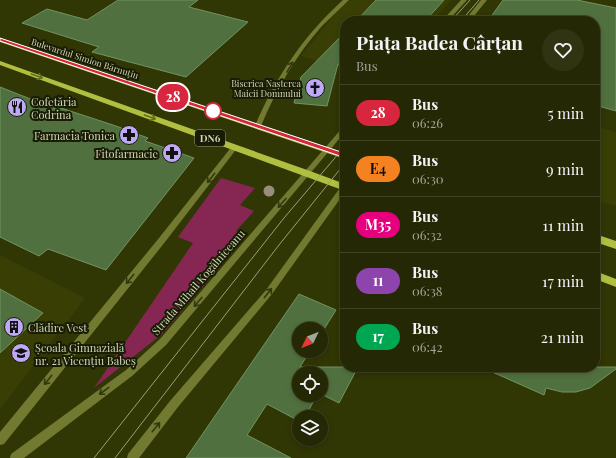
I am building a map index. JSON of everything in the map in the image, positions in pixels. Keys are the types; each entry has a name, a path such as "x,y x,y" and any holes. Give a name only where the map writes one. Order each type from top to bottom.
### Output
{"main road":[{"name":"Bulevardul Simion Bărnuțiu","path":"0,40 340,154"},
{"name":"DN6","path":"0,63 236,147 340,186"},
{"path":"600,240 616,245"},
{"path":"600,277 616,283"}],"street":[{"path":"258,126 265,107 298,54 334,10 346,0"},
{"path":"450,16 464,0"},
{"path":"471,16 484,0"},
{"name":"Strada Mihail Kogălniceanu","path":"15,458 129,373 151,353 172,332 340,134"},
{"path":"0,440 236,147"},
{"path":"132,458 174,404 269,292 340,195"}],"shaded area":[{"path":"350,0 451,0 437,16 340,16 340,68 301,56 339,9"},
{"path":"600,127 616,132 616,206 600,201"},
{"path":"221,178 255,188 240,205 254,211 236,231 246,236 162,334 94,388 193,243 178,237"},
{"name":"Școala Gimnazială nr. 21 Vicențiu Babeș","path":"0,255 85,298 0,409"}],"building":[{"path":"118,0 198,0 189,7 248,22 186,77 92,52 99,47 22,23 47,9 87,20"},
{"path":"376,0 444,0 430,16 361,16"},
{"path":"503,0 577,0 616,8 616,111 600,106 600,16 492,16"},
{"name":"Biserica Nașterea Maicii Domnului","path":"340,37 340,65 338,64 327,106 294,103 301,77"},
{"path":"0,87 56,109 58,107 116,126 148,138 145,141 194,158 106,270 48,249 39,256 0,237"},
{"name":"Clădire Vest","path":"0,289 43,313 0,353"},
{"path":"299,294 336,310 328,323 292,322 292,358 306,358 301,366 292,366 292,402 313,402 309,410 292,410 292,417 267,404 247,435 291,458 186,458"},
{"path":"328,367 340,367 340,372 355,372 339,403 328,398"},
{"path":"600,367 616,367 616,369 590,388 576,392 562,392 546,388 544,395 492,372 600,372"}],"tram line":[{"path":"456,16 470,0"},
{"path":"465,16 479,0"},
{"path":"94,458 284,218 340,152"},
{"path":"115,458 279,245 340,169"}],"bus line":[{"name":"28","path":"0,40 340,154"}],"place":[{"name":"Biserica Nașterea Maicii Domnului","path":"315,88"},
{"name":"Cofetăria Codrina","path":"17,107"},
{"name":"Farmacia Tonica","path":"129,135"},
{"name":"Fitofarmacie","path":"172,153"},
{"name":"Clădire Vest","path":"14,327"},
{"name":"Școala Gimnazială nr. 21 Vicențiu Babeș","path":"21,353"}]}
